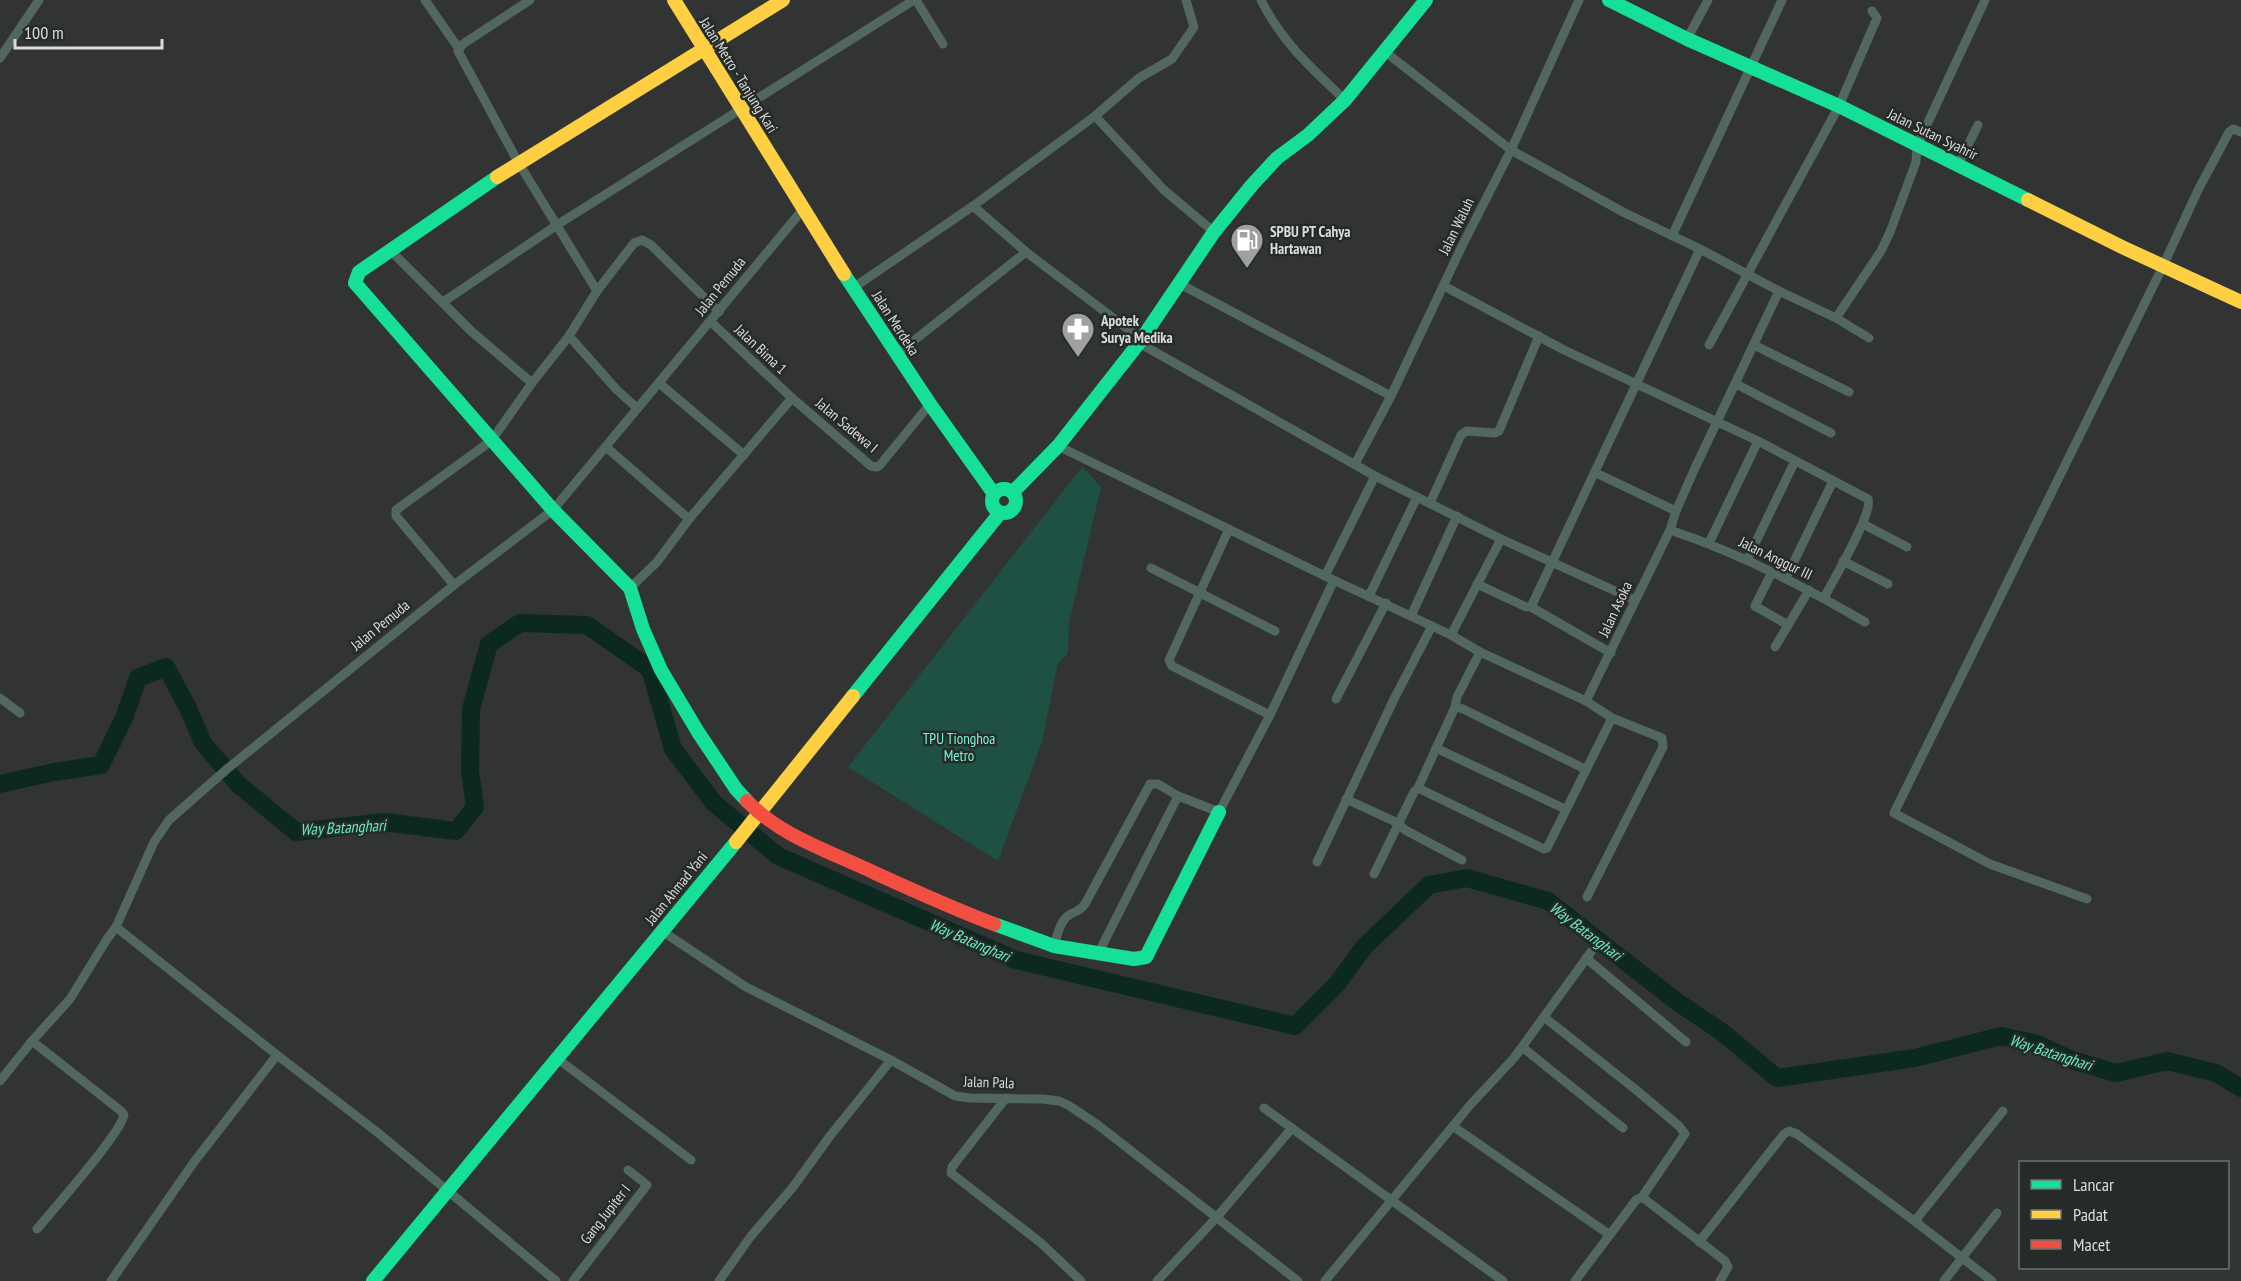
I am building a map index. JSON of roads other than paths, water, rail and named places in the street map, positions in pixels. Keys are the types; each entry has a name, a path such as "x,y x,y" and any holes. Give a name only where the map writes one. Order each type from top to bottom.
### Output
{"street":[{"path":"0,58 39,0"},
{"path":"425,0 459,49 459,54 518,162 597,291"},
{"path":"459,49 463,44 530,0"},
{"name":"Jalan Metro - Tanjung Kari","path":"674,0 777,167"},
{"path":"783,0 518,162 359,272 355,284 553,510 630,588 643,629 661,670 698,732 757,817 959,911 1054,946 1134,959 1146,957 1270,716 1375,476"},
{"path":"443,302 556,225 740,107 915,0 943,44"},
{"path":"853,288 974,206 1095,116 1139,78 1177,54 1194,27 1186,0"},
{"path":"1261,0 1271,21 1300,58 1345,100"},
{"path":"1013,492 1058,446 1140,341 1214,232 1252,185 1277,158 1308,135 1345,100 1426,0"},
{"name":"Jalan Waluh","path":"1355,464 1391,396 1511,150 1579,0"},
{"name":"Jalan Sutan Syahrir","path":"1609,0 1687,39 1839,106 2163,266 2241,302"},
{"path":"1687,39 1708,0"},
{"path":"1672,236 1782,0"},
{"path":"1836,318 1881,251 1890,232 1916,162 1917,146 1985,0"},
{"path":"1709,345 1746,273 1839,106 1877,18 1872,11"},
{"path":"1384,51 1511,150 1623,212 1836,318 1869,339"},
{"path":"1095,116 1164,190 1214,232"},
{"path":"1958,165 1978,125"},
{"path":"2087,899 1990,864 1894,813 2163,266 2199,188 2231,130 2241,132"},
{"name":"Jalan Merdeka","path":"777,167 853,288 930,404 994,494"},
{"path":"974,206 1026,252 1140,341 1375,476 1501,539 1635,600"},
{"name":"Jalan Pemuda","path":"0,1081 70,999 106,939 116,927 154,842 169,820 227,769 454,585 553,510 804,208"},
{"path":"454,585 395,512 491,441 569,336 597,291 634,243 642,240 651,245 719,312"},
{"path":"1531,607 1554,563 1700,249"},
{"path":"390,250 471,331 532,383"},
{"path":"897,354 1026,252"},
{"path":"1180,284 1391,396"},
{"path":"1444,286 1637,385 1758,441 1868,499 1870,507 1863,524 1824,598"},
{"name":"Jalan Asoka","path":"1586,701 1670,530 1676,510 1779,291"},
{"name":"Jalan Bima 1","path":"711,322 792,398"},
{"path":"569,336 617,390 637,408"},
{"path":"1430,503 1461,435 1467,431 1495,433 1499,431 1539,336"},
{"path":"1754,345 1849,392"},
{"path":"659,383 744,455"},
{"path":"1736,384 1831,433"},
{"path":"630,588 657,562 689,519 792,398"},
{"name":"Jalan Sadewa I","path":"792,398 874,467 880,465 930,404"},
{"path":"1709,543 1758,441"},
{"path":"1058,446 1229,530 1386,603 1451,635 1479,652 1586,701 1612,718 1659,735 1664,742 1587,897"},
{"path":"606,447 689,519"},
{"path":"1747,560 1795,461"},
{"path":"1596,473 1676,510"},
{"path":"1786,578 1833,481"},
{"path":"1005,488 1013,492 1017,501 1013,510 1005,514 996,510 992,502 994,494 1005,488"},
{"path":"1369,596 1417,497"},
{"name":"Jalan Ahmad Yani","path":"373,1281 449,1192 757,817 1000,513"},
{"path":"1411,616 1457,516"},
{"path":"1863,524 1907,547"},
{"path":"1229,530 1169,657 1170,663 1270,716"},
{"name":"Jalan Anggur III","path":"1670,530 1709,543 1786,578 1865,622"},
{"path":"1451,635 1501,539"},
{"path":"1843,561 1888,584"},
{"path":"1151,568 1275,631"},
{"path":"1772,572 1755,606 1788,625"},
{"path":"1477,584 1526,607 1531,607 1611,654"},
{"path":"1775,647 1809,590"},
{"path":"1336,699 1386,603"},
{"path":"1317,862 1395,697 1432,626"},
{"path":"1374,874 1413,792 1418,788 1479,652"},
{"path":"0,698 20,713"},
{"path":"1455,707 1585,769"},
{"path":"1418,788 1542,849 1547,848 1612,718"},
{"path":"1436,748 1565,809"},
{"path":"1054,946 1058,932 1068,916 1079,912 1085,904 1150,784 1158,784 1178,796 1219,812"},
{"path":"1098,954 1178,796"},
{"path":"1346,799 1398,823 1405,830 1462,860"},
{"path":"116,927 376,1132 556,1281"},
{"name":"Jalan Pala","path":"662,931 746,987 891,1059 955,1096 1043,1099 1068,1105 1098,1125 1298,1281"},
{"path":"1325,1281 1471,1104 1522,1047 1589,955 1686,1042"},
{"path":"1545,1017 1679,1126 1684,1134 1642,1197 1636,1200 1575,1281"},
{"path":"32,1041 124,1115 122,1123 110,1139 38,1229"},
{"path":"1522,1047 1623,1128"},
{"path":"111,1281 194,1162 277,1055"},
{"path":"558,1059 691,1160"},
{"path":"719,1281 891,1059"},
{"path":"1006,1098 952,1167 951,1173 1041,1243 1081,1281"},
{"path":"1264,1108 1503,1281"},
{"path":"1917,1223 1918,1217 2003,1111"},
{"path":"1454,1126 1610,1234"},
{"path":"1157,1281 1217,1217 1292,1128"},
{"path":"1699,1242 1784,1134 1789,1131 1797,1134 1992,1281"},
{"name":"Gang Jupiter I","path":"573,1281 647,1185 628,1170"},
{"path":"1642,1197 1725,1261 1728,1267 1720,1281"},
{"path":"1944,1281 1998,1213"}],"waterway":[{"name":"Way Batanghari","path":"0,784 54,772 101,765 124,718 138,678 166,667 188,708 203,743 238,784 296,832 384,822 456,831 475,807 470,771 471,709 489,644 520,623 587,625 650,669 673,749 714,803 778,856 1016,960 1295,1026 1337,984 1364,947 1429,885 1467,878 1548,901 1676,1001 1722,1032 1777,1078 1915,1058 2001,1036 2037,1044 2072,1060 2116,1073 2167,1061 2216,1073 2241,1088"}],"place":[{"name":"SPBU PT Cahya Hartawan","path":"1247,269"},
{"name":"Apotek Surya Medika","path":"1078,358"}],"park label":[{"name":"TPU Tionghoa Metro","path":"959,746"}]}
